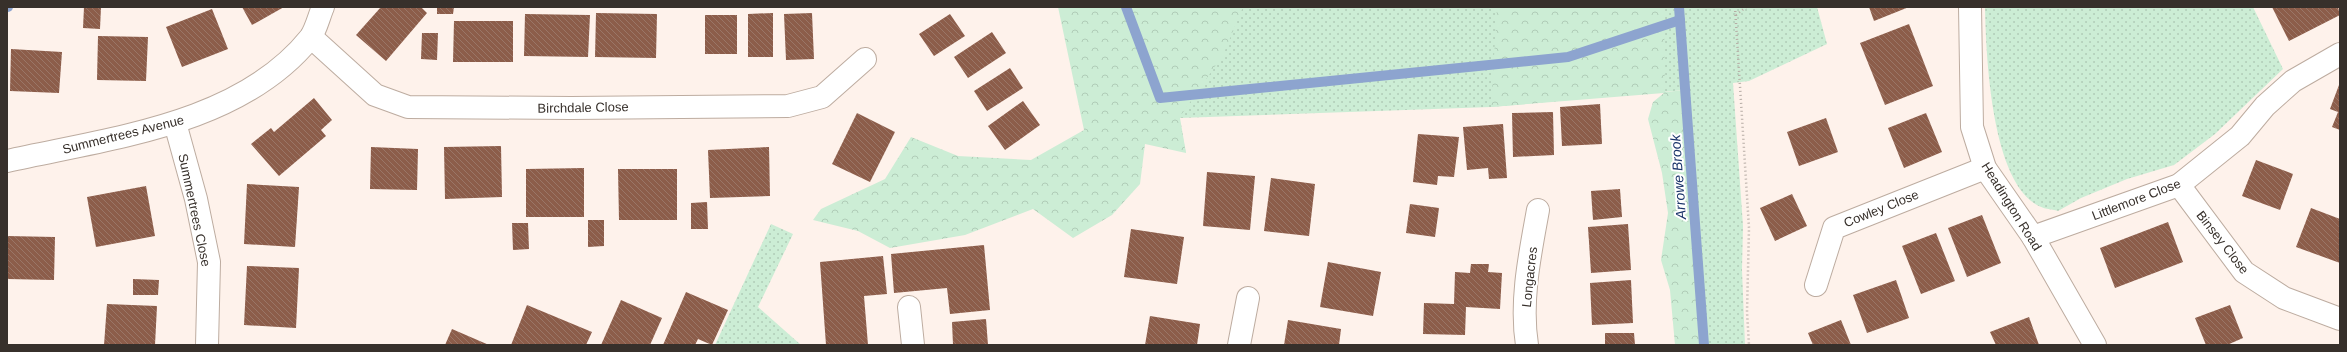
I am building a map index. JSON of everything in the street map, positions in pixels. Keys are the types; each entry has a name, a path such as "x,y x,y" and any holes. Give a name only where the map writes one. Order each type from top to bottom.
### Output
{"street":[{"path":"311,37 323,7"},
{"name":"Headington Road","path":"1970,7 1972,127 1985,168 2033,237 2095,345"},
{"name":"Birchdale Close","path":"311,37 375,95 408,107 571,108 788,106 822,97 864,59"},
{"name":"Summertrees Avenue","path":"7,162 175,123 234,99 270,76 311,37"},
{"name":"Littlemore Close","path":"2033,237 2179,185 2240,136 2265,106 2292,81 2340,54"},
{"name":"Summertrees Close","path":"175,123 196,200 209,262 207,345"},
{"name":"Cowley Close","path":"1816,285 1834,228 1985,168"},
{"name":"Binsey Close","path":"2179,185 2244,272 2284,298 2340,319"},
{"name":"Longacres","path":"1527,345 1524,326 1528,267 1538,210"},
{"path":"1239,345 1248,298"},
{"path":"910,307 913,345"}],"path":[{"path":"1735,7 1749,228 1747,312 1749,345"},
{"path":"1736,15 1746,7"}],"green space":[{"path":"1058,7 1817,7 1827,44 1749,81 1733,83 1743,226 1742,270 1745,345 1704,345 1685,90 1491,107 1180,118 1186,153"},
{"path":"1058,7 1243,7 1223,55 1179,118 1186,153 1145,144 1140,184 1112,215 1073,238 1033,209 965,235 890,248 858,231 813,220 821,209 885,179 911,137 958,156 1031,160 1084,130"},
{"path":"1497,7 1664,7 1665,92 1686,90 1704,345 1675,345 1670,290 1661,260 1668,213 1662,173 1648,119 1653,102 1664,93 1491,107"},
{"path":"1985,7 2253,7 2283,69 2215,134 2174,165 2127,179 2081,198 2058,211 2047,209 2037,205 2022,191 2010,170 2001,144 1994,114 1990,84"},
{"path":"771,224 793,234 758,307 801,345 715,345"}],"building":[{"path":"84,7 101,7 100,29 83,28"},
{"path":"242,7 284,7 252,25"},
{"path":"381,7 421,7 427,13 386,61 356,35"},
{"path":"437,7 454,7 453,14 437,14"},
{"path":"1869,7 1909,7 1874,21"},
{"path":"2272,7 2338,7 2340,15 2289,41"},
{"path":"212,9 228,49 182,67 166,27"},
{"path":"596,13 657,14 656,58 595,57"},
{"path":"773,13 773,57 748,57 748,14"},
{"path":"812,13 814,59 786,60 784,14"},
{"path":"525,14 590,15 588,57 524,56"},
{"path":"950,14 965,36 934,56 919,34"},
{"path":"705,15 737,15 737,54 705,54"},
{"path":"454,21 513,21 513,62 453,62"},
{"path":"1909,24 1933,86 1885,105 1860,43"},
{"path":"992,32 1006,53 968,78 954,57"},
{"path":"422,33 438,33 437,60 421,59"},
{"path":"98,36 148,37 146,81 97,80"},
{"path":"11,49 62,52 59,93 10,91"},
{"path":"1010,68 1023,88 987,111 974,91"},
{"path":"2339,85 2340,130 2332,127 2338,112 2330,109"},
{"path":"314,98 332,120 321,130 326,136 279,176 251,144 271,128 274,132"},
{"path":"1023,101 1040,125 1005,150 988,126"},
{"path":"1600,104 1602,144 1562,146 1560,107"},
{"path":"1553,112 1554,155 1513,157 1512,113"},
{"path":"857,113 895,132 870,182 832,164"},
{"path":"1926,113 1942,152 1904,168 1888,128"},
{"path":"1826,118 1838,152 1799,166 1787,132"},
{"path":"1503,124 1507,178 1489,179 1488,168 1467,170 1463,127"},
{"path":"1418,134 1459,137 1454,177 1438,176 1437,185 1413,182"},
{"path":"501,146 502,197 445,199 444,147"},
{"path":"371,147 418,149 417,190 370,189"},
{"path":"769,147 770,196 710,198 708,150"},
{"path":"2256,160 2293,174 2280,210 2242,196"},
{"path":"584,168 584,217 526,217 526,169"},
{"path":"618,169 677,169 677,220 619,220"},
{"path":"1207,172 1255,176 1250,230 1203,226"},
{"path":"1271,178 1315,184 1309,236 1264,231"},
{"path":"247,184 299,187 295,247 244,244"},
{"path":"146,186 155,236 96,247 87,197"},
{"path":"1620,189 1622,217 1593,220 1591,191"},
{"path":"1792,194 1807,226 1775,241 1760,208"},
{"path":"707,202 708,229 691,229 691,203"},
{"path":"1410,204 1439,208 1435,237 1406,233"},
{"path":"2311,208 2340,219 2340,263 2296,247"},
{"path":"1982,215 2001,263 1967,277 1948,228"},
{"path":"588,220 604,220 604,246 588,247"},
{"path":"2168,222 2183,262 2115,288 2100,248"},
{"path":"512,223 528,223 529,249 513,250"},
{"path":"1628,224 1631,270 1591,273 1588,227"},
{"path":"1131,229 1184,237 1177,284 1124,277"},
{"path":"1936,233 1955,281 1921,294 1902,246"},
{"path":"7,236 55,237 54,280 7,279"},
{"path":"984,245 990,310 950,314 947,288 894,293 891,254"},
{"path":"883,256 887,294 864,296 868,345 826,345 820,262"},
{"path":"1328,262 1381,272 1373,316 1320,307"},
{"path":"1471,264 1489,264 1488,272 1502,273 1500,309 1466,307 1465,335 1423,334 1424,303 1454,304 1455,272 1470,273"},
{"path":"247,266 299,268 296,328 244,325"},
{"path":"133,279 159,280 158,295 133,295"},
{"path":"1631,280 1633,323 1592,325 1590,283"},
{"path":"1896,280 1909,318 1867,333 1853,295"},
{"path":"686,292 728,310 712,345 698,339 695,345 663,345"},
{"path":"621,300 662,318 650,345 601,345"},
{"path":"107,304 157,306 155,345 104,345"},
{"path":"527,305 592,332 586,345 511,345"},
{"path":"2230,305 2243,338 2227,345 2206,345 2195,318"},
{"path":"1150,316 1200,324 1197,345 1145,345"},
{"path":"2029,317 2039,345 1996,345 1990,332"},
{"path":"986,319 988,345 953,345 952,322"},
{"path":"1288,320 1341,329 1339,345 1284,345"},
{"path":"1841,320 1851,345 1813,345 1808,333"},
{"path":"452,329 489,345 445,345"},
{"path":"1605,333 1634,333 1635,345 1605,345"}],"waterway":[{"path":"1126,7 1160,98 1568,57 1680,20"},
{"name":"Arrowe Brook","path":"1679,7 1704,345"}]}
